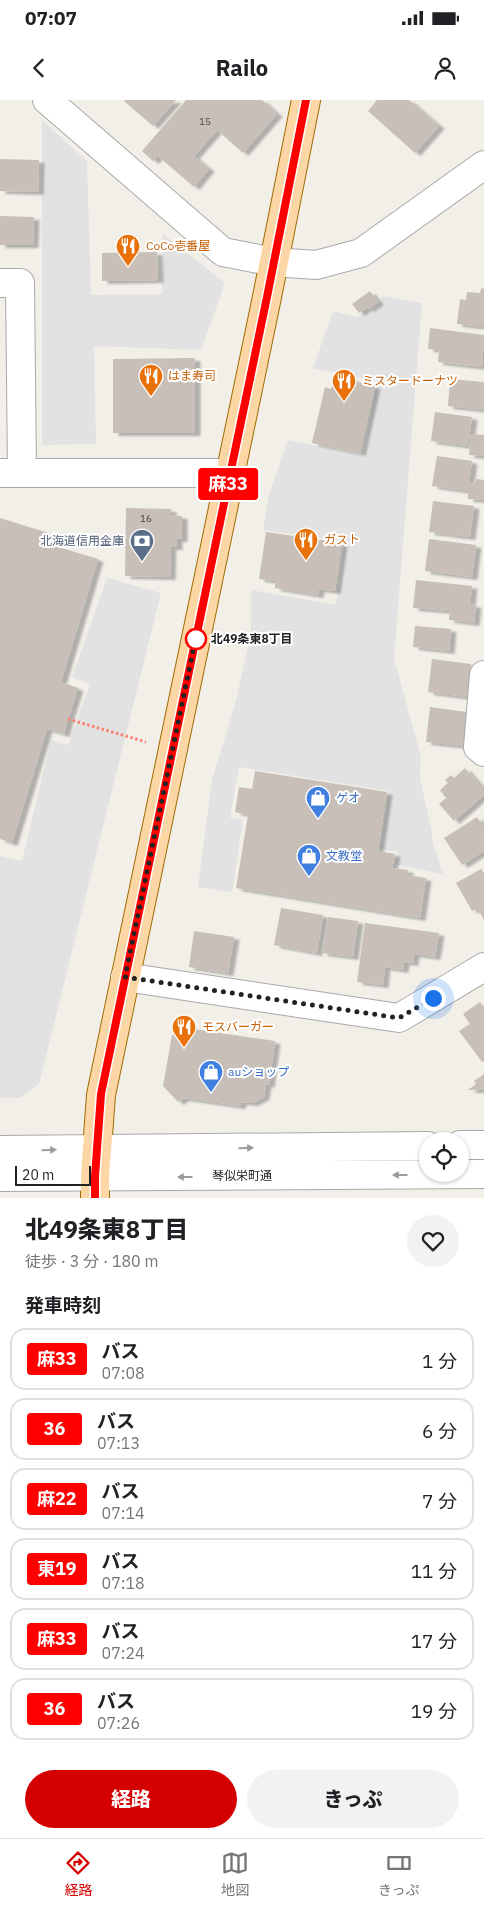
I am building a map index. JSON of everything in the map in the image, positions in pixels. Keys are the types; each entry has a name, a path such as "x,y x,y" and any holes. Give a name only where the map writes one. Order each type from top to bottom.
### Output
{"main road":[{"path":"95,1187 101,1094 274,262 301,103"}],"street":[{"path":"47,100 223,252 274,262 316,265 361,253 484,165"},
{"path":"0,283 20,283 11,473 230,474"},
{"path":"484,676 478,747 484,752"},
{"path":"125,977 399,1018 484,967"},
{"path":"469,1145 484,1145"},
{"path":"0,1150 419,1146"},
{"name":"琴似栄町通","path":"0,1177 95,1187 484,1174"}],"path":[{"path":"68,719 146,742"}],"shaded area":[{"path":"42,120 87,161 91,295 162,294 163,234 225,283 201,350 94,346 96,444 42,445"},
{"path":"382,296 422,303 394,658 421,757 420,778 433,844 443,874 396,865 397,852 380,849 389,791 239,767 230,817 243,820 232,892 198,887 212,780 236,701 251,633 251,590 336,605 345,541 263,530 269,495 288,440 364,456 377,381 313,368 333,311 356,317 379,308"},
{"path":"107,578 161,593 39,1084 20,1098 0,1098 0,856 22,861 51,740 68,745 90,684 72,677"}],"building":[{"path":"125,100 176,100 153,126"},
{"path":"186,100 262,100 277,114 243,153 217,130 194,156 209,169 194,187 158,156 153,161 142,151"},
{"path":"377,100 409,100 439,126 415,153 368,111"},
{"path":"0,159 39,160 38,192 0,191"},
{"path":"0,216 34,217 33,245 0,245"},
{"path":"157,252 158,280 102,281 102,253"},
{"path":"481,288 484,289 484,327 457,324 460,299 466,300 467,292 480,293"},
{"path":"370,291 378,302 369,309 367,307 359,313 352,304"},
{"path":"430,328 484,335 482,367 438,362 439,350 428,349"},
{"path":"195,358 195,433 113,433 113,359"},
{"path":"335,374 356,380 356,382 375,386 360,453 312,443 325,387 331,389"},
{"path":"450,379 484,382 484,410 448,406"},
{"path":"435,412 472,417 468,446 431,441"},
{"path":"471,434 484,435 484,456 469,455"},
{"path":"437,456 472,461 469,482 475,483 476,479 484,480 484,500 468,499 468,491 432,486"},
{"path":"433,501 474,506 470,537 429,532"},
{"path":"126,508 171,509 171,515 182,516 182,539 177,539 177,547 171,547 170,577 125,576"},
{"path":"0,518 48,533 45,543 98,559 61,682 78,688 64,734 47,729 12,843 0,839"},
{"path":"266,532 342,543 335,591 319,589 318,595 275,588 275,581 259,579"},
{"path":"429,539 476,545 472,577 425,571"},
{"path":"416,580 472,586 470,604 476,605 474,623 449,620 450,611 413,608"},
{"path":"415,626 451,629 449,651 413,647"},
{"path":"432,659 471,664 467,697 428,692"},
{"path":"430,707 467,712 463,746 426,742"},
{"path":"465,768 484,790 484,795 454,821 439,804 446,798 440,790 448,783 445,780 451,775 454,778"},
{"path":"255,771 387,792 378,851 395,854 392,868 408,870 408,875 426,878 420,918 236,888 248,815 235,812 239,787 252,789"},
{"path":"477,817 484,828 484,851 462,865 444,838"},
{"path":"481,869 484,873 484,920 477,908 472,911 456,883"},
{"path":"281,908 323,915 317,953 274,945"},
{"path":"328,917 358,921 353,957 322,953"},
{"path":"365,923 439,933 435,957 414,954 413,963 404,962 403,970 385,967 383,985 357,982"},
{"path":"194,931 234,937 228,973 189,967"},
{"path":"480,1002 484,1007 484,1061 482,1062 459,1031 470,1024 463,1014"},
{"path":"179,1027 275,1041 269,1085 266,1084 264,1097 253,1103 241,1102 240,1106 184,1098 178,1102 163,1086 172,1035 178,1035"},
{"path":"484,1074 484,1090 468,1090 476,1084 474,1081"}],"bus line":[{"name":"麻33","path":"95,1198 96,1149 101,1094 267,297 306,100"}],"place":[{"name":"CoCo壱番屋","path":"128,267"},
{"name":"はま寿司","path":"151,397"},
{"name":"ミスタードーナツ","path":"344,402"},
{"name":"ガスト","path":"306,561"},
{"name":"北海道信用金庫","path":"142,562"},
{"name":"北49条東8丁目","path":"196,639"},
{"name":"ゲオ","path":"318,819"},
{"name":"文教堂","path":"309,877"},
{"name":"モスバーガー","path":"184,1048"},
{"name":"auショップ","path":"211,1093"}],"route":[{"path":"196,639 197,632 125,977 399,1018 433,998"}]}
